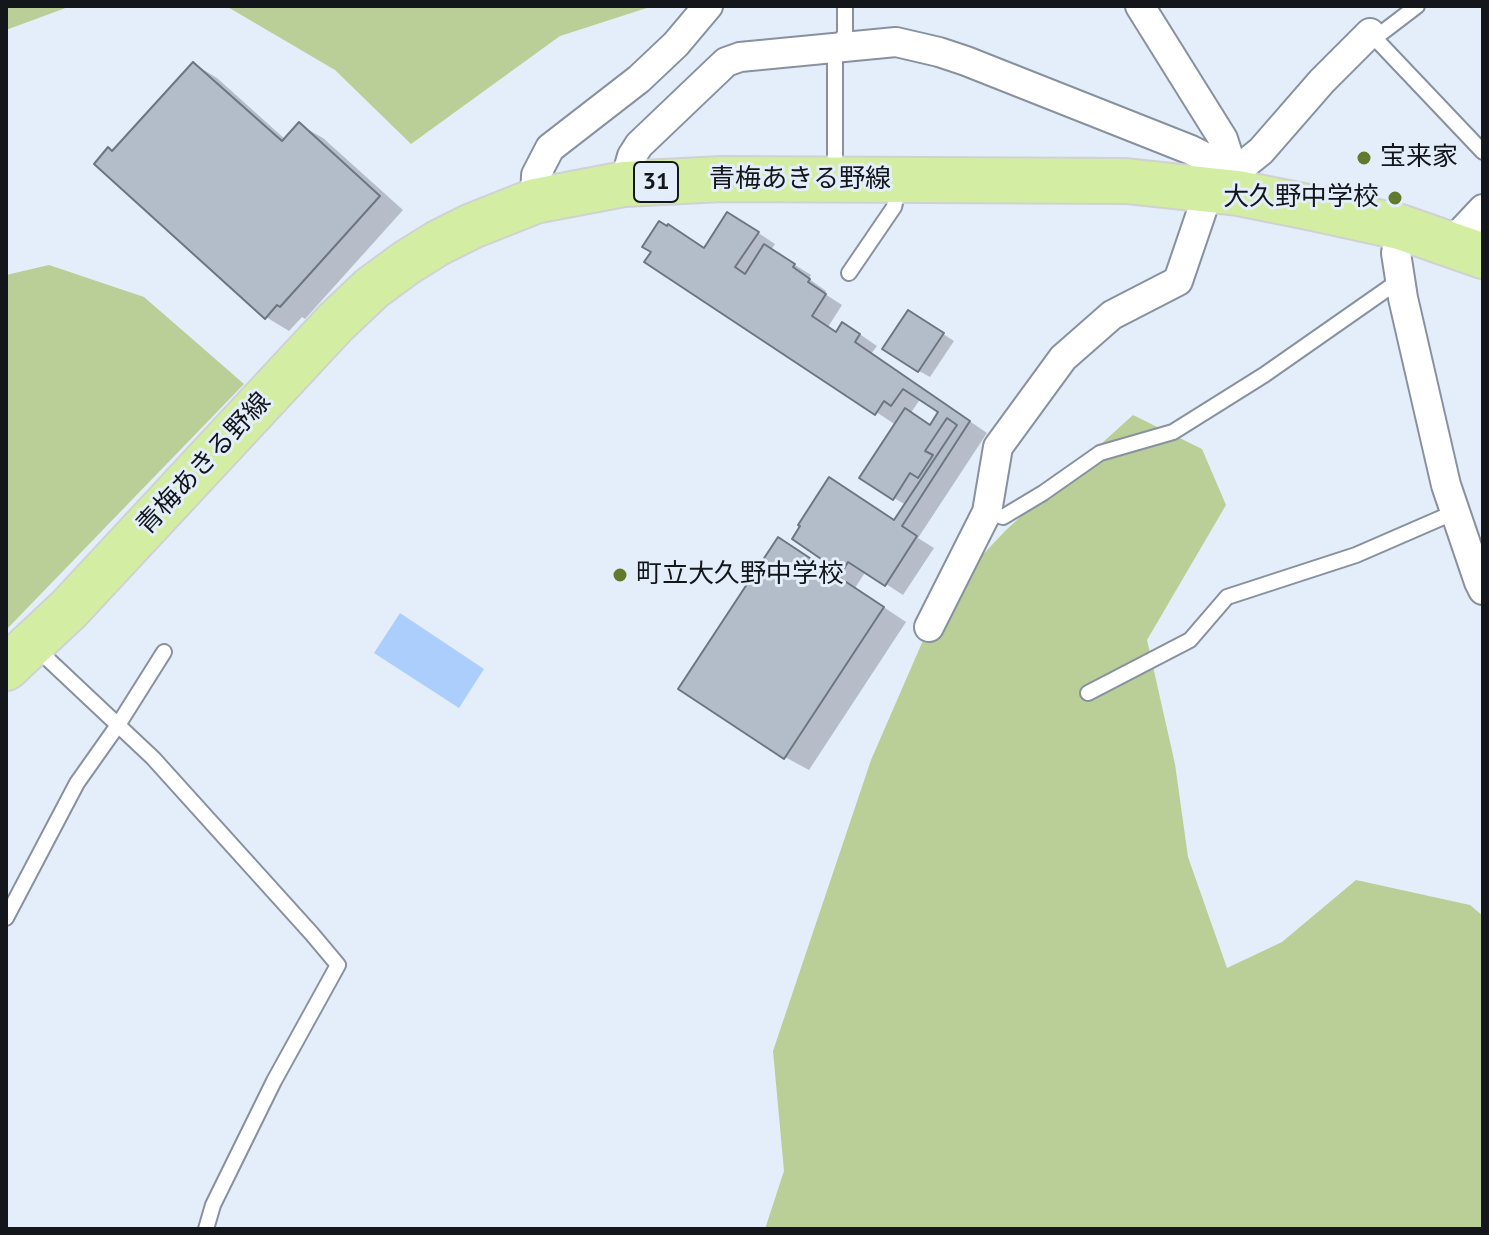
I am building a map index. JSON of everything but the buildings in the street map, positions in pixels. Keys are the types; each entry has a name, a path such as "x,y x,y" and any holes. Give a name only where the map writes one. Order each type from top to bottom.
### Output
{"main road":[{"name":"青梅あきる野線","path":"19,656 69,609 336,322 372,288 438,243 535,201 624,184 722,179 1126,181 1227,185 1400,227 1466,250"}],"street":[{"path":"535,201 536,175 550,148 639,79 676,44 708,6"},
{"path":"1140,6 1223,139 1227,185"},
{"path":"929,627 987,512 998,447 1063,358 1112,315 1178,281 1227,185 1322,81 1373,36"},
{"path":"624,184 632,156 639,145 726,62 740,57 896,42 939,52 1191,150 1227,185"},
{"path":"1466,250 1483,209"},
{"path":"1400,227 1396,253 1400,280 1446,485 1483,590"}],"lane":[{"path":"835,179 835,60 836,47 845,34 845,6"},
{"path":"1417,6 1373,36 1483,152"},
{"path":"849,273 894,207 902,180"},
{"path":"987,512 1003,517 1100,453 1173,432 1264,375 1400,280"},
{"path":"1088,693 1190,640 1227,597 1356,555 1455,512"},
{"path":"6,918 77,783 164,652"},
{"path":"19,656 118,725 153,758 338,965 274,1081 213,1205 206,1229"}],"green space":[{"path":"6,6 71,6 6,30"},
{"path":"226,6 653,6 560,36 411,144 335,70"},
{"path":"49,265 144,297 244,384 6,630 6,275"},
{"path":"1133,415 1202,449 1226,505 1147,640 1175,764 1188,857 1227,968 1282,942 1356,880 1470,905 1483,916 1483,1229 765,1229 784,1171 773,1051 871,760 941,599 1006,530"}],"water":[{"path":"400,613 484,669 459,708 374,653"}],"place":[{"name":"宝来家","path":"1364,158"},
{"name":"大久野中学校","path":"1395,198"},
{"name":"町立大久野中学校","path":"620,575"}]}
